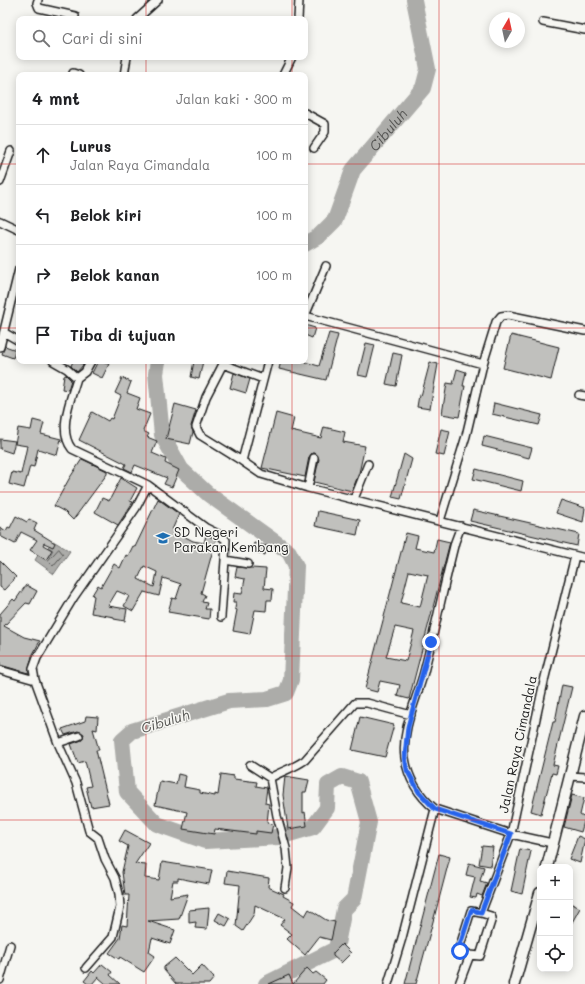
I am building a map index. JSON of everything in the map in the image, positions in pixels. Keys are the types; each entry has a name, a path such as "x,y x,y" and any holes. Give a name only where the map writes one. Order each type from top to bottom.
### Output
{"street":[{"path":"38,0 37,3 39,8 75,16"},
{"path":"140,16 158,0"},
{"path":"298,16 299,0"},
{"path":"543,22 585,30"},
{"path":"124,72 126,60"},
{"path":"284,72 290,60"},
{"path":"308,115 325,124 325,132 314,148"},
{"path":"0,182 12,151"},
{"path":"0,221 16,229"},
{"path":"308,309 326,266"},
{"path":"0,347 5,333 16,278"},
{"path":"440,521 466,436 483,364 496,322 501,316 508,315 533,318 585,331"},
{"path":"308,317 483,364"},
{"path":"5,333 16,339"},
{"path":"57,364 77,378"},
{"path":"89,364 85,372 77,378 64,427 67,443 72,449 148,485 206,528 226,540 221,617"},
{"path":"223,364 206,397 196,427 200,435 261,474 308,488 585,558"},
{"path":"229,364 263,379"},
{"path":"242,461 267,364"},
{"path":"308,488 314,458"},
{"path":"354,499 368,464"},
{"path":"86,968 113,937 120,902 115,878 104,859 98,838 89,831 76,783 58,743 35,680 33,669 37,658 74,597 136,508 148,485"},
{"path":"461,526 455,542 424,673 411,715 405,756 407,770 419,792 435,809 511,834 552,843"},
{"name":"Jalan Raya Cimandala","path":"481,913 511,834 575,556"},
{"path":"224,560 248,564"},
{"path":"0,670 35,680"},
{"path":"270,778 305,760 355,703 367,703 411,715"},
{"path":"547,864 585,716"},
{"path":"58,743 79,736"},
{"path":"250,765 270,778 281,835 286,848 288,868 285,888"},
{"path":"570,776 585,777"},
{"path":"388,984 402,938 435,809"},
{"path":"514,984 538,900"},
{"path":"473,910 481,913 491,916 492,918 480,956 470,955 460,951 459,948 471,911 473,910"},
{"path":"0,980 10,945"},
{"path":"459,984 470,955"}],"water":[{"path":"53,541 70,551 54,574 35,560 40,552 49,557 53,550 48,547"}],"building":[{"path":"308,326 315,328 312,338 308,336"},
{"path":"329,333 338,335 326,380 279,369 280,364 308,363 319,366"},
{"path":"511,335 559,347 551,380 503,368"},
{"path":"366,343 375,345 367,377 358,375"},
{"path":"5,346 16,350 13,358 2,354"},
{"path":"393,353 402,355 396,386 386,384"},
{"path":"430,362 438,364 430,409 417,407 419,395 421,396"},
{"path":"72,364 84,364 77,372 71,366"},
{"path":"96,364 109,364 102,378 92,373"},
{"path":"193,364 202,364 199,379 191,377"},
{"path":"457,369 466,372 459,417 442,414 447,383 453,384"},
{"path":"234,373 250,379 246,393 230,388"},
{"path":"66,375 71,380 68,390 62,389 64,376"},
{"path":"122,378 131,382 127,393 140,398 136,409 150,414 143,431 149,434 147,437 157,441 152,453 166,459 165,463 179,470 172,487 164,484 167,478 135,465 132,472 124,468 126,464 79,440 92,412 108,421 110,418 112,419 121,396 115,393"},
{"path":"494,403 542,415 539,425 492,414"},
{"path":"175,404 196,410 191,426 193,432 190,444 166,439"},
{"path":"276,413 294,418 291,431 321,438 324,427 345,432 343,442 365,446 359,473 352,491 314,482 319,459 315,453 312,453 309,457 305,477 262,468"},
{"path":"33,420 44,423 41,434 61,439 57,455 38,449 34,467 30,466 24,488 9,484 12,472 21,474 27,446 15,444 18,428 31,430"},
{"path":"441,429 450,431 444,456 435,454"},
{"path":"484,436 532,448 529,458 482,446"},
{"path":"0,439 15,441 12,453 0,449"},
{"path":"404,454 412,459 401,499 392,497"},
{"path":"82,459 107,471 107,474 73,520 65,512 54,506"},
{"path":"476,469 523,481 521,491 473,479"},
{"path":"121,478 137,488 130,501 133,502 118,525 95,512 102,498 109,501"},
{"path":"158,499 179,514 172,530 193,541 204,543 206,535 216,539 201,593 205,595 202,602 207,603 205,609 210,609 209,619 168,612 172,598 176,599 181,584 163,578 159,596 144,592 133,611 124,606 129,596 117,591 108,606 127,609 125,621 114,619 114,617 91,613 94,596 92,595 98,585 101,587 114,564 120,568 126,555 128,556 133,546 135,547","holes":["144,566 157,572 154,587 138,579"]},
{"path":"561,500 585,508 583,522 556,513"},
{"path":"473,510 579,534 577,546 470,521"},
{"path":"318,511 360,520 357,535 315,526"},
{"path":"16,516 27,522 29,519 37,523 34,530 55,543 53,547 44,543 43,545 52,550 46,560 30,550 37,540 21,532 15,544 0,536 0,527 6,531 8,527 10,528"},
{"path":"406,533 418,536 415,548 434,552 437,539 450,542 409,699 397,696 400,685 380,681 377,692 365,689","holes":["409,571 428,575 420,607 401,603","395,627 414,631 406,661 386,657"]},
{"path":"254,543 267,546 265,555 252,551"},
{"path":"0,561 16,577 4,590 0,587"},
{"path":"237,567 266,569 264,588 273,589 272,600 267,600 266,611 255,610 250,634 233,631 237,610 235,609 236,602 233,602 234,593 242,594 245,579 235,577"},
{"path":"26,585 37,591 30,604 26,603 4,626 24,637 40,641 32,656 28,673 0,665 0,614 13,599 15,601"},
{"path":"562,685 572,687 553,765 558,766 556,774 552,773 541,814 531,811 553,722 555,722"},
{"path":"86,716 98,717 97,730 93,729 99,750 96,750 109,804 91,807 86,787 91,786 85,761 78,763 71,744 82,740 84,734 78,731 65,735 62,729 85,721"},
{"path":"360,717 394,725 385,757 352,750"},
{"path":"178,774 186,776 184,787 200,790 200,793 215,796 215,794 218,795 221,774 234,776 234,779 257,782 256,786 267,788 265,803 269,804 267,823 273,824 271,833 256,831 256,834 215,829 214,834 183,829 187,812 155,805 160,781 176,784"},
{"path":"285,776 309,780 306,792 303,792 303,813 305,812 307,826 288,829 283,795"},
{"path":"572,795 584,798 580,815 585,818 581,832 564,827"},
{"path":"125,830 149,843 135,864 146,865 145,878 159,880 162,862 212,870 209,884 178,878 178,881 173,881 170,897 188,894 179,919 148,921 175,930 170,944 152,938 149,952 155,956 144,972 120,957 119,959 109,953 120,938 122,925 127,926 129,895 125,895 122,872 128,846 119,841"},
{"path":"578,836 585,839 580,863 569,859"},
{"path":"482,846 493,847 490,866 479,864"},
{"path":"520,849 531,851 522,894 511,891"},
{"path":"439,854 450,857 438,903 416,984 405,984"},
{"path":"469,863 484,867 480,881 487,883 482,896 477,894 476,898 470,897 475,877 466,875"},
{"path":"227,871 269,878 268,887 284,894 283,896 294,902 292,906 305,916 309,909 326,920 335,922 331,940 319,937 305,955 287,939 292,934 280,925 285,919 255,905 254,914 243,931 236,926 240,885 225,883"},
{"path":"573,904 580,908 573,921"},
{"path":"209,908 207,929 195,928 196,922 189,923 189,910"},
{"path":"219,913 230,919 226,926 215,920"},
{"path":"342,944 351,953 341,963 333,956 333,953"},
{"path":"175,958 192,975 202,965 214,978 209,984 176,984 164,970 164,967"},
{"path":"102,964 112,972 110,975 120,984 106,984 98,977 92,984 88,984 84,981 92,971 94,973"},
{"path":"307,968 313,974 316,972 326,980 323,984 293,984"},
{"path":"289,975 293,984 269,984"}],"waterway":[{"name":"Cibuluh","path":"308,242 319,236 335,220 353,170 423,88 428,69 414,0"},
{"name":"Cibuluh","path":"158,364 156,374 162,435 181,469 208,494 289,552 296,566 291,680 286,693 267,699 229,701 132,731 122,740 127,792 157,824 205,841 279,837 313,827 327,808 328,785 342,777 358,782 369,822 354,899 344,909 336,949 266,984"}],"place":[{"name":"SD Negeri Parakan Kembang","path":"163,538"}],"route":[{"path":"431,642 424,673 408,727 405,756 407,770 419,792 435,809 511,834 481,913 473,910 471,911 459,948 460,951"}]}
